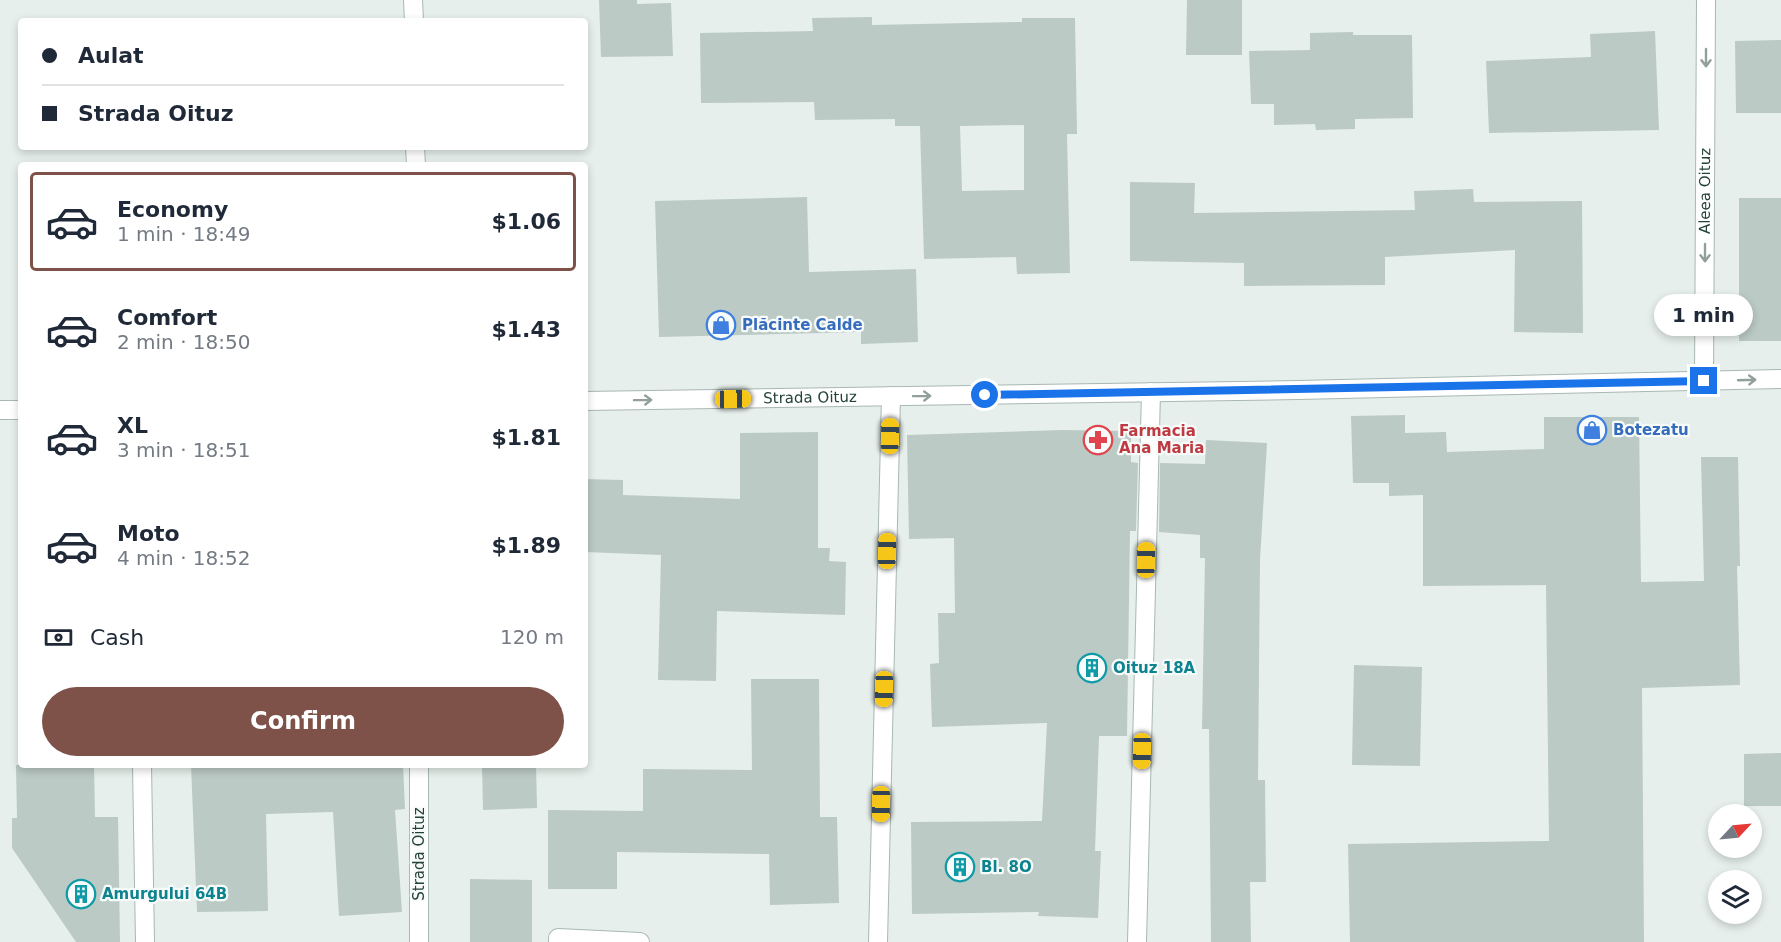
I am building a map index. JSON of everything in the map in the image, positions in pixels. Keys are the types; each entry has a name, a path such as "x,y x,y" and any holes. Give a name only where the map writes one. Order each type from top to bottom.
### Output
{"street":[{"path":"413,0 414,18"},
{"name":"Aleea Oituz","path":"1704,381 1706,0"},
{"name":"Strada Oituz","path":"588,401 1781,379"},
{"path":"1137,942 1151,392"},
{"path":"878,942 891,396"},
{"path":"0,410 18,410"},
{"path":"142,768 145,942"},
{"name":"Strada Oituz","path":"419,768 419,942"},
{"path":"558,942 558,938 640,942"}],"building":[{"path":"599,0 637,0 637,4 671,3 673,56 601,57"},
{"path":"1187,0 1242,0 1242,55 1186,55"},
{"path":"872,17 872,25 1022,22 1022,18 1075,18 1077,134 1067,134 1070,273 1017,274 1016,257 924,259 920,126 895,126 895,119 815,120 814,102 701,103 700,33 813,31 812,18","holes":["1024,125 1024,190 962,191 960,126"]},
{"path":"1655,31 1659,130 1489,133 1486,61 1591,57 1590,34"},
{"path":"1353,32 1353,35 1412,35 1413,118 1355,119 1355,129 1316,130 1315,124 1274,125 1274,104 1251,104 1249,51 1310,50 1310,33"},
{"path":"1781,40 1781,113 1736,113 1735,41"},
{"path":"1130,182 1195,183 1194,213 1415,210 1414,191 1473,189 1474,202 1582,201 1583,333 1514,332 1515,250 1385,257 1385,285 1244,286 1244,263 1130,261"},
{"path":"807,197 809,272 916,269 918,342 861,344 861,332 659,337 655,201"},
{"path":"1739,198 1781,198 1781,341 1739,341"},
{"path":"1405,415 1405,433 1446,432 1447,452 1544,449 1544,417 1639,417 1641,582 1704,581 1701,457 1738,457 1740,566 1737,566 1740,685 1642,688 1644,942 1350,942 1348,844 1549,841 1546,585 1423,586 1423,495 1389,496 1389,483 1353,483 1351,416"},
{"path":"1062,430 1131,431 1131,462 1138,463 1136,531 1130,531 1127,736 1099,736 1095,851 1101,851 1098,918 1038,916 1039,912 912,914 911,822 1042,821 1047,723 932,727 930,664 939,663 938,613 955,613 954,538 909,539 907,435"},
{"path":"818,432 818,548 830,548 829,561 846,562 845,615 717,611 716,681 658,680 661,555 588,552 588,479 623,480 623,495 740,499 740,433"},
{"path":"1206,440 1267,443 1260,560 1258,780 1265,780 1266,882 1250,882 1251,942 1211,942 1209,729 1202,729 1205,558 1200,558 1200,535 1159,532 1160,463 1205,464"},
{"path":"1354,665 1422,667 1420,766 1352,765"},
{"path":"751,679 819,679 820,817 837,817 839,903 770,905 769,854 617,852 617,889 548,889 548,810 643,811 643,769 752,770"},
{"path":"1781,753 1781,806 1744,804 1744,754"},
{"name":"Amurgului 64B","path":"16,765 18,768 94,768 95,817 118,817 120,942 76,942 12,848 12,818 17,818"},
{"path":"191,768 403,768 405,809 395,810 402,912 339,916 333,812 266,814 268,911 197,912"},
{"path":"482,768 536,768 537,808 483,810"},
{"path":"470,879 532,880 532,942 470,942"}],"place":[{"name":"Plăcinte Calde","path":"721,325"},
{"name":"Botezatu","path":"1592,430"},
{"name":"Farmacia Ana Maria","path":"1098,440"},
{"name":"Oituz 18A","path":"1092,668"},
{"name":"Bl. 8O","path":"960,867"},
{"name":"Amurgului 64B","path":"81,894"}],"route":[{"path":"985,395 1704,381"}]}
